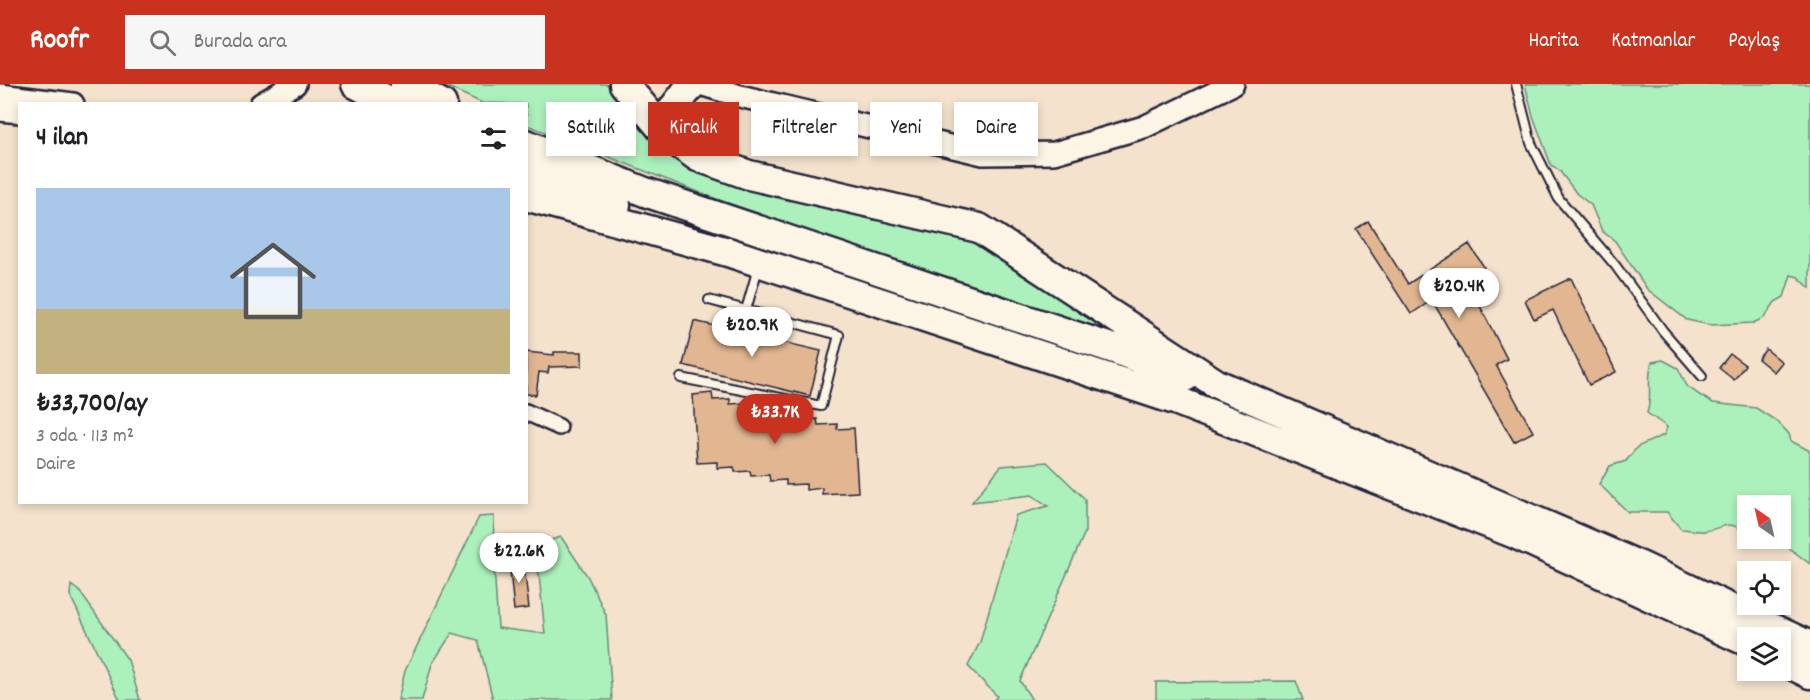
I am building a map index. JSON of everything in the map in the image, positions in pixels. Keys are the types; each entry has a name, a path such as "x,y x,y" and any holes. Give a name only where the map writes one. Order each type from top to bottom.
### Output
{"highway":[{"path":"356,84 391,102"},
{"path":"405,84 439,102"},
{"path":"624,84 648,112"},
{"path":"678,102 692,84"},
{"path":"528,145 645,192 1120,351 1412,469"},
{"path":"697,156 749,175 979,228 1217,384 1638,565 1810,646"},
{"path":"528,167 728,252"},
{"path":"528,197 728,252 1174,400 1515,534 1737,637"},
{"path":"1791,664 1810,674"}],"street":[{"path":"264,102 295,84"},
{"path":"700,84 971,151 995,154 1054,153 1144,127 1233,84"},
{"path":"0,95 57,102"},
{"path":"0,110 18,112"},
{"path":"528,413 559,427"}],"lane":[{"path":"1516,84 1531,143 1558,199 1615,265 1663,331 1702,376"},
{"path":"746,310 759,262"},
{"path":"681,378 821,406 839,334 709,300"}],"green space":[{"path":"441,84 613,84 626,102 546,102 546,132 528,125 528,102 480,102"},
{"path":"1525,84 1810,84 1810,288 1798,277 1791,275 1784,297 1775,302 1764,318 1753,323 1710,325 1687,320 1647,289 1615,241 1602,231 1591,205 1577,194 1559,170 1551,165 1533,116"},
{"path":"636,115 648,131 648,156 697,156 1000,248 1097,324 1084,328 1060,322 747,211 606,156 636,156"},
{"path":"1663,360 1678,368 1687,386 1713,403 1756,408 1778,422 1789,434 1791,441 1810,451 1810,564 1791,549 1791,495 1737,495 1737,528 1727,525 1699,531 1681,529 1667,512 1628,512 1599,484 1610,466 1626,461 1637,447 1664,435 1667,427 1647,413 1652,362"},
{"path":"1047,462 1085,499 1085,532 1020,681 1032,700 994,700 997,696 968,666 980,642 1016,515 1048,506 1032,495 972,502 1001,466"},
{"path":"494,516 493,550 498,628 545,634 536,545 561,537 588,577 606,615 612,700 493,700 478,640 452,633 432,664 422,700 398,700 405,671 479,517"},
{"path":"71,585 80,592 128,660 140,700 120,700 70,595"},
{"path":"1296,681 1303,700 1156,700 1156,682"}],"building":[{"path":"1368,221 1408,284 1469,244 1484,267 1480,269 1494,295 1479,304 1507,359 1496,365 1533,432 1514,442 1432,300 1411,314 1356,229"},
{"path":"1571,278 1616,372 1589,385 1553,310 1534,319 1525,300"},
{"path":"694,321 821,351 810,396 683,365"},
{"path":"1766,349 1782,362 1774,372 1758,359"},
{"path":"528,352 554,355 554,352 582,352 582,366 549,367 548,373 539,372 536,395 528,394"},
{"path":"1730,354 1745,365 1734,380 1719,368"},
{"path":"712,393 713,400 730,399 730,404 746,403 746,408 765,407 765,413 782,411 782,416 801,415 801,420 817,419 818,425 837,424 837,429 854,428 858,492 822,494 822,488 806,490 806,484 786,485 786,480 770,481 769,475 751,476 750,471 735,472 734,467 717,468 717,462 697,463 693,395"},
{"path":"523,558 529,608 514,610 509,560"}]}
